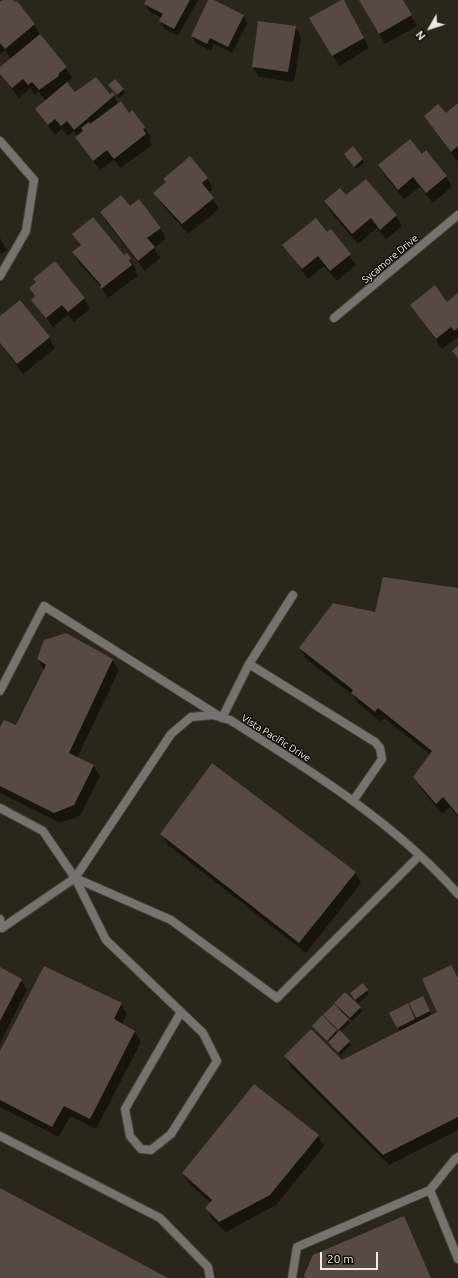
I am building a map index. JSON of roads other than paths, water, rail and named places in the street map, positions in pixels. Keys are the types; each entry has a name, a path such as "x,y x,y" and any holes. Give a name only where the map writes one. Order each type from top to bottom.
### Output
{"street":[{"path":"0,141 34,180 26,231 0,276"},
{"name":"Sycamore Drive","path":"334,318 458,216"},
{"path":"0,691 44,606 222,718 249,664 293,595"},
{"path":"249,664 375,742 380,748 382,759 353,801"},
{"name":"Vista Pacific Drive","path":"75,878 171,734 191,718 213,715 230,720 322,778 382,823 458,894"},
{"path":"0,808 43,831 75,878 106,940 203,1033 217,1061 171,1134 151,1150 141,1149 130,1136 126,1109 181,1012"},
{"path":"75,878 171,920 277,998 419,856"},
{"path":"0,919 1,928 75,878"},
{"path":"0,1136 160,1218 208,1267 210,1278"},
{"path":"292,1278 297,1247 430,1190 454,1159 458,1157"},
{"path":"430,1190 458,1259"}]}
